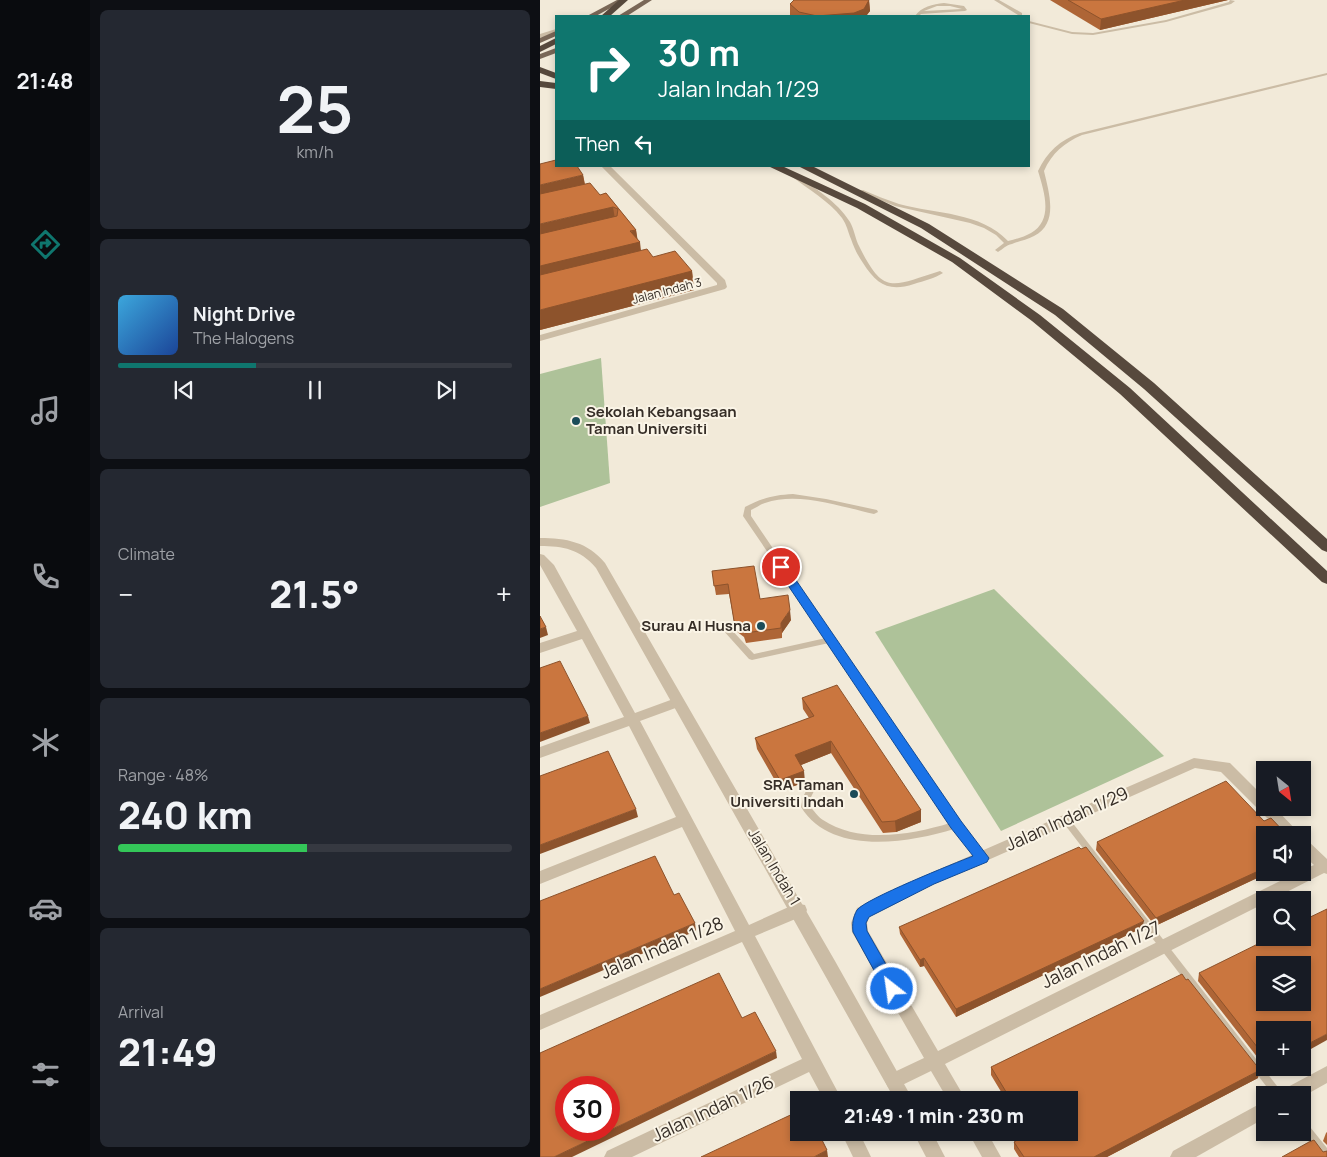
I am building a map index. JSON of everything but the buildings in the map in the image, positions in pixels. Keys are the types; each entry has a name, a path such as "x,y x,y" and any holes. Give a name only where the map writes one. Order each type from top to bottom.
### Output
{"highway":[{"path":"606,15 623,0"},
{"path":"540,49 555,42"},
{"path":"540,58 555,66"},
{"path":"540,70 555,76"},
{"path":"540,84 555,86"},
{"path":"776,167 861,206 956,260 1036,318 1124,391 1327,579"},
{"path":"805,167 852,188 925,226 1059,312 1149,386 1327,547"}],"main road":[{"path":"593,15 623,0"},
{"path":"624,15 649,0"},
{"path":"540,41 555,33"},
{"path":"540,58 555,50"}],"street":[{"path":"540,36 555,32"},
{"name":"Jalan Indah 3","path":"540,338 722,287 722,282 605,167"},
{"name":"Jalan Indah 1","path":"540,542 576,546 592,554 601,566 676,703 799,910 899,1091"},
{"path":"540,558 545,561 553,574 632,719 828,1091"},
{"path":"540,648 584,632"},
{"path":"540,754 676,703"},
{"name":"Jalan Indah 1/29","path":"951,1091 862,937 859,923 863,913 874,906 1065,819 1194,763 1225,767 1256,798"},
{"path":"1274,816 1285,826"},
{"path":"540,878 684,820"},
{"path":"1311,853 1326,867"},
{"name":"Jalan Indah 1/27","path":"894,1081 1326,867"},
{"name":"Jalan Indah 1/28","path":"540,1023 799,910"},
{"name":"Jalan Indah 1/26","path":"613,1157 813,1062"},
{"path":"1306,1086 1327,1074"},
{"path":"1179,1157 1256,1114"},
{"path":"854,1141 862,1157"},
{"path":"927,1141 936,1157"},
{"path":"982,1141 992,1157"}],"lane":[{"path":"996,0 1020,15"},
{"path":"1030,22 1072,33 1093,34 1166,21 1230,3 1232,0"},
{"path":"954,5 962,6 965,10 918,14 927,7 954,5"},
{"path":"998,250 1006,242 1028,236 1042,229 1046,222 1048,199 1041,170 1054,149 1063,141 1080,134 1327,74"},
{"path":"790,173 839,212 849,225 853,238 870,272 877,280 890,287 899,286 940,273"},
{"path":"852,188 896,205 981,225 997,233 1006,242"},
{"path":"874,512 794,495 770,499 756,504 748,510 747,516 956,824 982,858"},
{"path":"726,629 752,657 830,640"},
{"path":"811,789 807,796 805,807 811,817 826,828 845,833 879,838 896,838 937,831 956,824"},
{"path":"1065,819 1272,1086"},
{"path":"1311,1136 1327,1156"}],"green space":[{"name":"Sekolah Kebangsaan Taman Universiti","path":"601,358 610,483 540,507 540,374"},
{"path":"994,589 1164,756 1001,831 875,632"}],"place":[{"name":"Sekolah Kebangsaan Taman Universiti","path":"576,421"},
{"name":"Surau Al Husna","path":"761,626"},
{"name":"SRA Taman Universiti Indah","path":"854,794"}],"route":[{"path":"781,567 956,824 982,858 929,880 863,913 859,923 860,932 892,989"}]}
